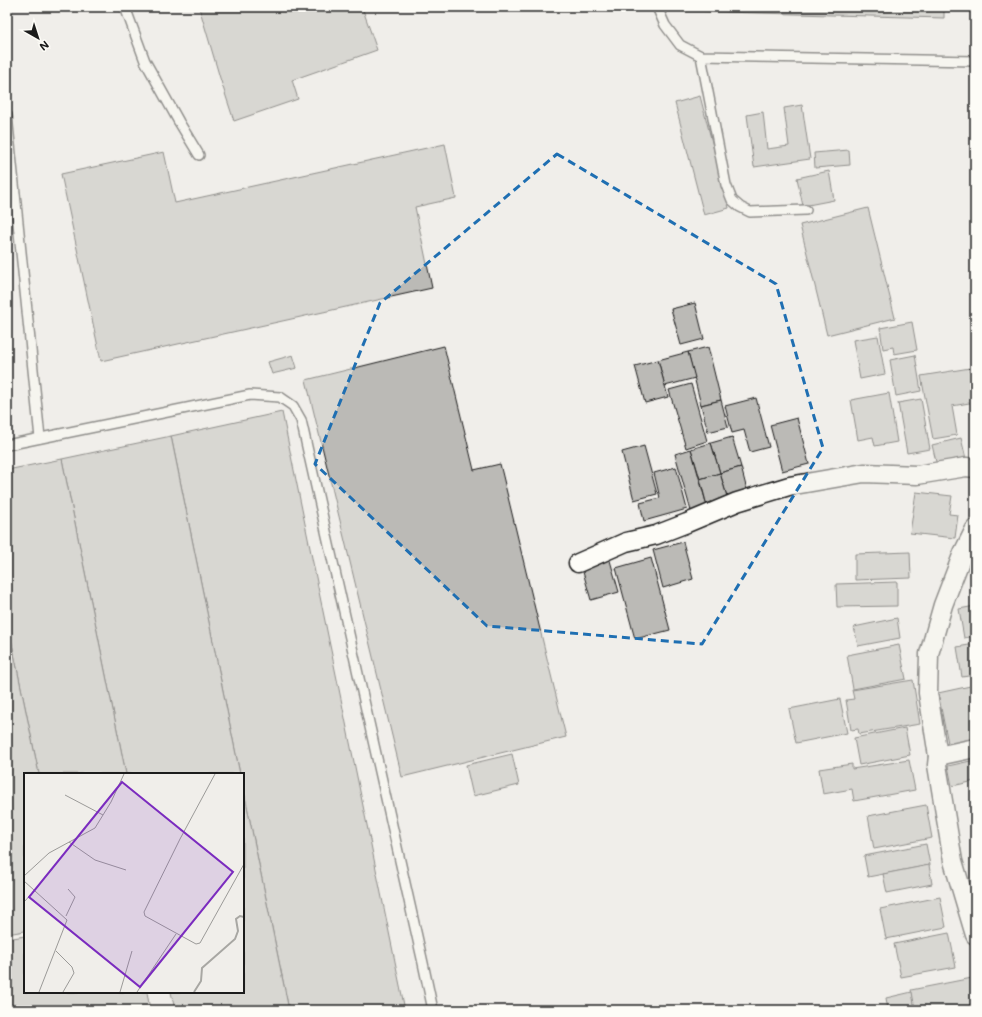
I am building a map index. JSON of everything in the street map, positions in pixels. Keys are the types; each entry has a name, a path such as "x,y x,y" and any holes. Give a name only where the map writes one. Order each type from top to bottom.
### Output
{"street":[{"path":"578,563 626,542 656,535 737,502 789,486 864,473 917,476 966,467 975,468"},
{"path":"975,529 963,553 944,605 930,654 928,693 938,756 937,765 953,861 975,935"},
{"path":"938,756 975,748"}],"lane":[{"path":"125,7 145,61 199,155"},
{"path":"657,7 665,26 680,45 701,56 975,61"},
{"path":"701,56 726,185 732,200 740,207 750,212 806,210"},
{"path":"7,115 40,438"},
{"path":"7,445 250,395 280,397 293,406 302,420 433,1010"}],"highlighted area":[{"path":"557,154 776,284 823,448 702,644 487,626 315,464 380,303"}],"building":[{"path":"199,7 362,7 377,50 292,80 298,99 234,121"},
{"path":"684,7 944,7 944,18 684,11"},
{"path":"700,96 729,208 704,215 675,103"},
{"path":"802,105 810,159 754,167 747,115 763,112 767,149 789,146 784,108"},
{"path":"445,144 456,198 415,207 432,288 101,361 61,174 164,152 175,203"},
{"path":"849,150 850,165 815,168 814,153"},
{"path":"829,171 834,200 803,206 797,178"},
{"path":"868,208 895,318 827,335 800,225"},
{"path":"695,303 704,339 681,345 671,309"},
{"path":"912,322 917,350 894,354 893,347 883,349 880,328"},
{"path":"878,336 885,374 860,379 853,340"},
{"path":"444,346 474,470 500,464 566,737 402,777 306,380"},
{"path":"708,347 721,400 701,405 688,352"},
{"path":"688,352 695,378 665,386 658,360"},
{"path":"293,355 297,368 272,374 268,362"},
{"path":"915,355 921,391 896,396 890,360"},
{"path":"658,360 668,397 645,403 635,366"},
{"path":"970,368 975,402 952,406 957,435 933,439 921,376"},
{"path":"691,384 707,441 686,448 669,390"},
{"path":"889,393 897,442 875,446 873,437 858,440 851,400"},
{"path":"756,398 769,447 750,452 744,430 732,433 725,406"},
{"path":"921,399 930,449 907,453 898,403"},
{"path":"721,400 728,427 708,432 701,405"},
{"path":"282,412 405,1010 289,1010 244,792 244,773 240,773 171,436"},
{"path":"797,418 809,464 782,471 770,425"},
{"path":"171,436 240,773 126,773 62,459"},
{"path":"732,437 741,467 720,473 711,443"},
{"path":"961,438 967,463 938,470 932,445"},
{"path":"711,443 720,473 700,479 691,449"},
{"path":"644,446 657,494 634,500 622,452"},
{"path":"691,449 707,506 691,511 675,454"},
{"path":"62,459 126,773 39,773 7,620 7,470"},
{"path":"676,467 687,509 644,521 640,503 660,498 654,473"},
{"path":"741,467 748,494 728,500 720,473"},
{"path":"720,473 728,500 707,506 700,479"},
{"path":"916,492 952,496 949,514 958,515 955,538 910,533"},
{"path":"683,542 693,579 663,588 653,550"},
{"path":"910,552 911,578 855,580 855,554"},
{"path":"609,557 619,592 591,600 581,565"},
{"path":"651,558 670,630 635,639 616,568"},
{"path":"897,582 897,606 837,607 836,584"},
{"path":"975,606 975,636 964,638 959,609"},
{"path":"897,618 900,638 858,646 854,627"},
{"path":"7,620 39,773 24,773 24,931 7,934"},
{"path":"975,644 975,675 962,677 957,647"},
{"path":"899,645 906,679 853,689 847,655"},
{"path":"913,680 920,724 859,734 858,729 851,730 846,700 854,699 852,690"},
{"path":"975,685 975,742 949,748 938,693"},
{"path":"840,699 847,733 796,743 789,709"},
{"path":"905,728 910,755 859,765 854,738"},
{"path":"512,754 519,785 473,796 466,765"},
{"path":"909,760 915,790 854,801 852,789 823,794 819,769 852,764 852,769"},
{"path":"975,760 975,781 952,786 948,766"},
{"path":"244,792 289,1010 175,1010 171,993 244,993"},
{"path":"926,805 932,838 874,849 868,816"},
{"path":"926,844 930,865 868,877 864,856"},
{"path":"929,865 932,884 887,893 883,874"},
{"path":"940,897 946,927 886,939 880,909"},
{"path":"949,933 956,967 901,977 894,944"},
{"path":"24,936 24,993 147,993 150,1010 10,1010 7,992 7,939"},
{"path":"972,978 975,994 975,1010 915,1010 911,990"},
{"path":"912,992 915,1010 888,1010 886,998"}]}
